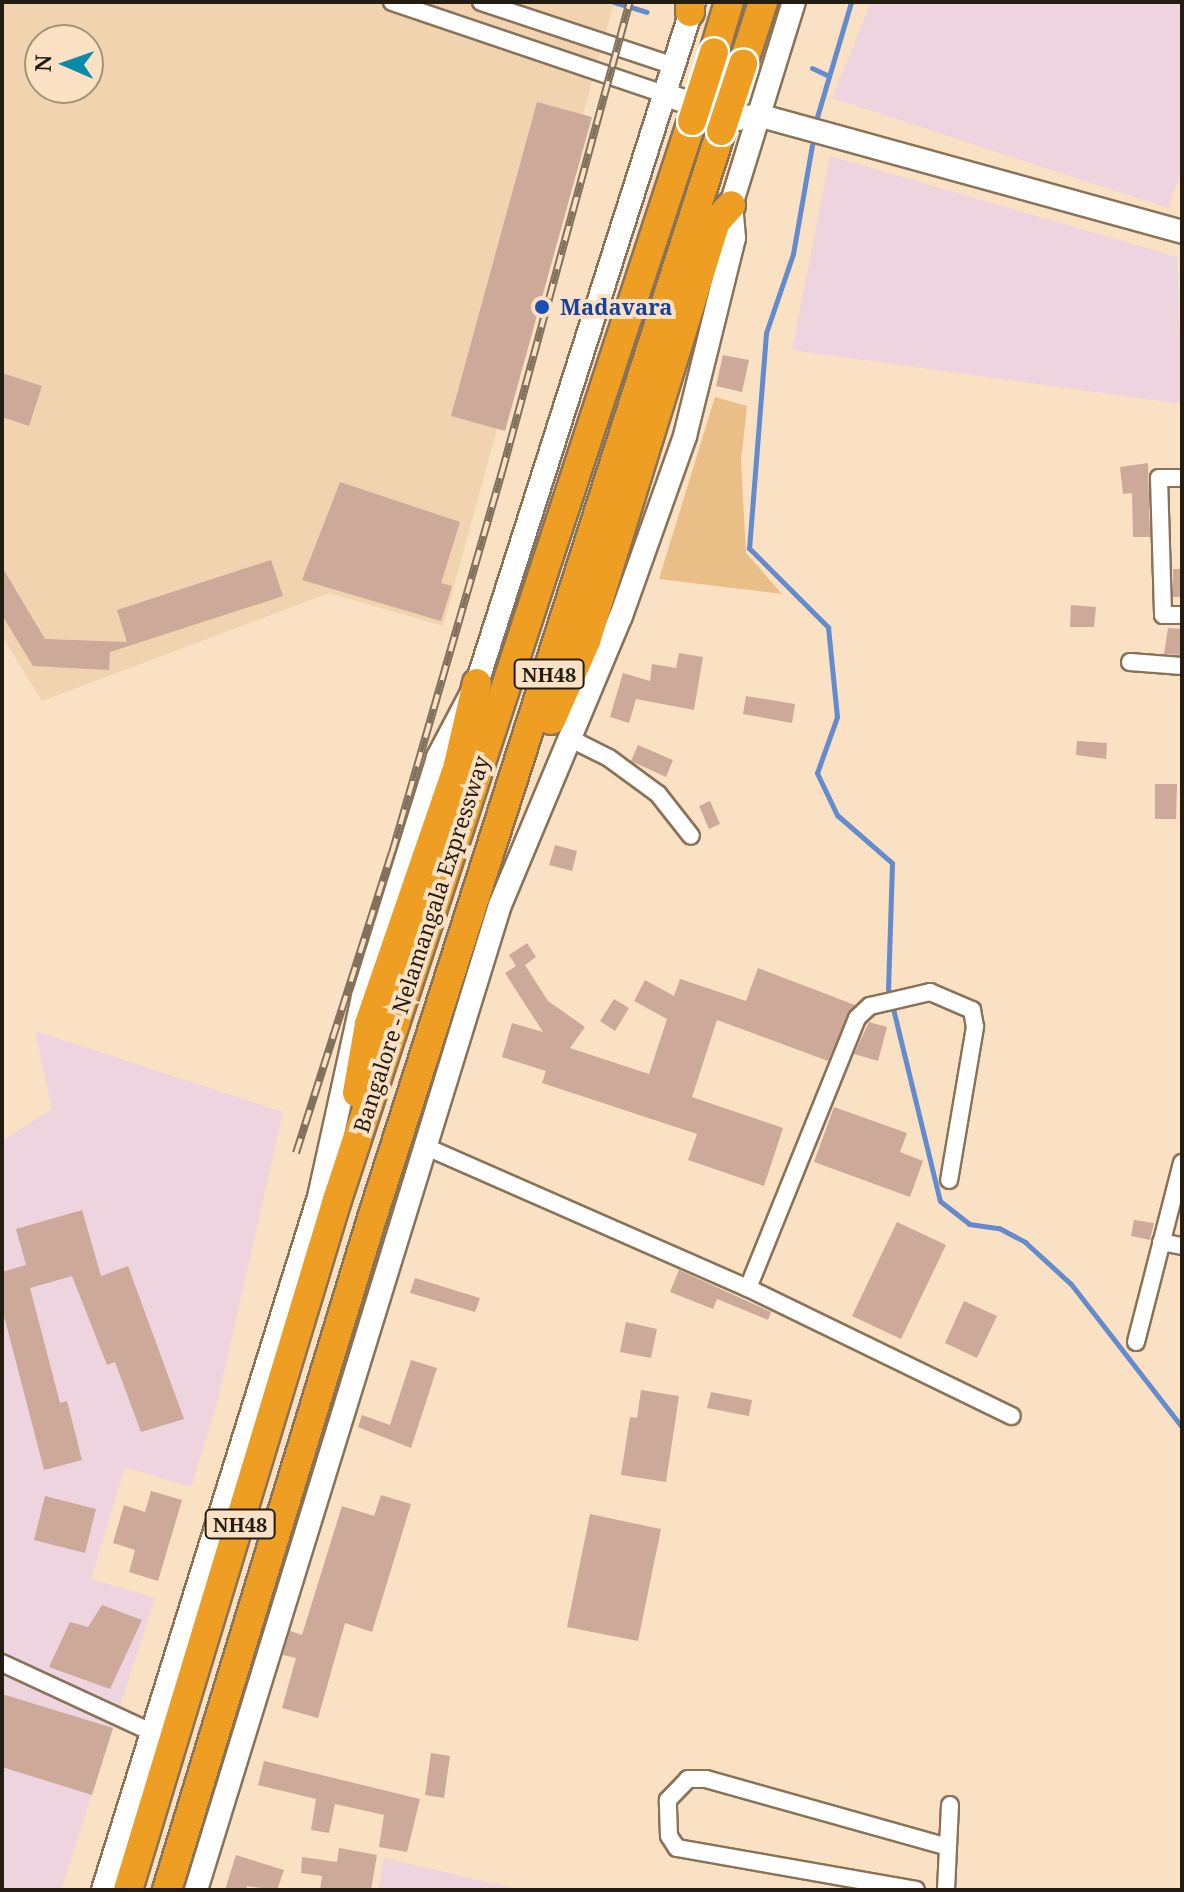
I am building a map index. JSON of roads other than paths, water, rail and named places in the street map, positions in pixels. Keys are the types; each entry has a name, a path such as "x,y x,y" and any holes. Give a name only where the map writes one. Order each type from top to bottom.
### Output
{"highway":[{"name":"Bangalore - Nelamangala Expressway","path":"128,1890 337,1200 729,2"},
{"name":"Bangalore - Nelamangala Expressway","path":"167,1890 373,1215 510,799 763,2"},
{"path":"510,799 586,641 715,223 731,205"},
{"path":"337,1200 369,1024 458,765 477,683"}],"street":[{"path":"392,2 737,119 758,115 1182,232"},
{"path":"481,2 675,66 746,93 758,115"},
{"path":"196,1890 500,905 573,740 685,436 734,238 731,205 794,2"},
{"path":"103,1890 319,1197 363,997 433,772 477,683 666,95 691,5"},
{"path":"1182,478 1159,478 1163,615 1182,615"},
{"path":"1130,662 1182,666"},
{"path":"573,740 609,758 658,794 691,836"},
{"path":"748,1288 857,1018 870,1006 930,992 972,1010 975,1027 949,1180"},
{"path":"424,1146 748,1288 1012,1416"},
{"path":"1136,1342 1182,1163"},
{"path":"1161,1242 1182,1246"},
{"path":"2,1663 151,1732"},
{"path":"916,1890 677,1848 669,1836 668,1800 688,1779 706,1779 948,1847"},
{"path":"946,1890 950,1805"}],"waterway":[{"path":"614,2 646,12"},
{"path":"817,117 851,2"},
{"path":"812,68 827,75"},
{"path":"812,145 793,254 766,333 749,548 828,627 837,717 817,773 837,815 892,863 888,988 940,1201 969,1224 999,1228 1025,1242 1071,1284 1182,1427"}],"railway":[{"path":"296,1153 392,853 502,472 630,2"}],"place":[{"name":"Madavara","path":"542,307"}]}
